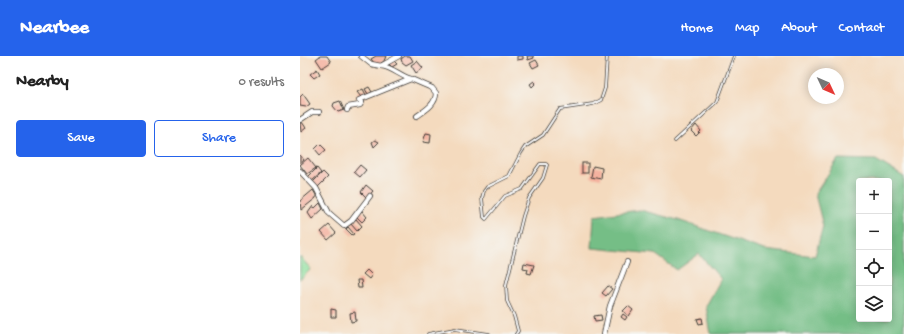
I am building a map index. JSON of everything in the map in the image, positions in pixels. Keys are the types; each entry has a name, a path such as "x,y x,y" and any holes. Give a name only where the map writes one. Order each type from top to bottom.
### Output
{"street":[{"path":"361,56 371,64 392,69 397,74 432,88 436,93 435,100 417,116"},
{"path":"381,66 399,56"},
{"path":"347,110 348,107 360,105 362,102 359,100 411,79"},
{"path":"300,120 312,112 319,112"},
{"path":"300,171 316,188 329,213 344,226 351,221 370,196"},
{"path":"604,334 610,306 627,262"}],"lane":[{"path":"516,334 518,331 514,316 507,301 506,285 523,216 529,198 543,178 547,165 540,164 522,189 505,196 486,219 482,208 484,191 487,187 509,176 525,147 543,135 560,109 593,104 601,100 605,88 607,56"},
{"path":"675,141 717,102 734,56"},
{"path":"428,334 455,329 489,334"}],"green space":[{"path":"838,159 876,160 904,177 904,334 711,334 706,306 721,279 699,254 677,270 655,254 592,248 594,216 640,210 678,220 764,250 815,256 823,226 815,194"},
{"path":"300,257 311,269 300,280"}],"building":[{"path":"320,56 327,56 331,62 322,68 316,59"},
{"path":"376,56 386,56 384,61 378,65 371,59"},
{"path":"405,56 410,56 413,61 406,65 401,59"},
{"path":"517,56 523,56 523,59 517,60"},
{"path":"527,56 533,56 534,58 528,60"},
{"path":"536,60 539,65 533,68 530,63"},
{"path":"394,61 397,64 392,67 389,64"},
{"path":"417,61 423,68 416,73 411,65"},
{"path":"317,69 320,74 314,78 310,74"},
{"path":"534,81 536,83 532,87 530,84"},
{"path":"369,87 372,92 368,94 365,89"},
{"path":"363,89 366,95 361,97 357,92"},
{"path":"303,94 310,104 306,107 300,106 300,97"},
{"path":"340,101 344,110 338,112 333,106 334,103"},
{"path":"302,122 306,128 301,132 300,123"},
{"path":"696,125 701,131 696,136 691,131"},
{"path":"426,133 431,134 430,143 423,142"},
{"path":"375,140 379,142 374,147 372,142"},
{"path":"320,144 326,150 320,155 315,149"},
{"path":"300,155 304,160 300,163"},
{"path":"308,158 316,168 307,174 300,165"},
{"path":"582,163 588,163 588,173 582,173"},
{"path":"360,165 366,170 360,177 354,172"},
{"path":"593,166 602,168 601,179 591,177"},
{"path":"317,168 321,173 312,181 308,177"},
{"path":"323,172 328,177 318,187 313,182"},
{"path":"366,185 373,191 367,198 361,192"},
{"path":"313,190 316,198 301,210 300,201"},
{"path":"320,203 323,209 312,219 308,213 313,206 315,208"},
{"path":"362,211 367,217 362,222 356,216"},
{"path":"356,219 362,226 357,231 351,224"},
{"path":"329,225 336,233 328,240 321,232"},
{"path":"348,227 354,234 352,235 346,229"},
{"path":"524,263 534,265 531,274 527,273 528,269 523,268"},
{"path":"367,270 372,275 369,279 363,274"},
{"path":"357,280 361,280 362,288 358,288"},
{"path":"608,286 612,289 606,296 602,293"},
{"path":"628,306 633,310 629,316 623,311"},
{"path":"331,309 336,310 336,317 331,317"},
{"path":"355,312 356,321 351,322 350,313"},
{"path":"623,314 627,317 625,320 621,317"},
{"path":"601,315 602,320 595,321 594,316"},
{"path":"702,318 703,323 699,324 697,319"}]}
